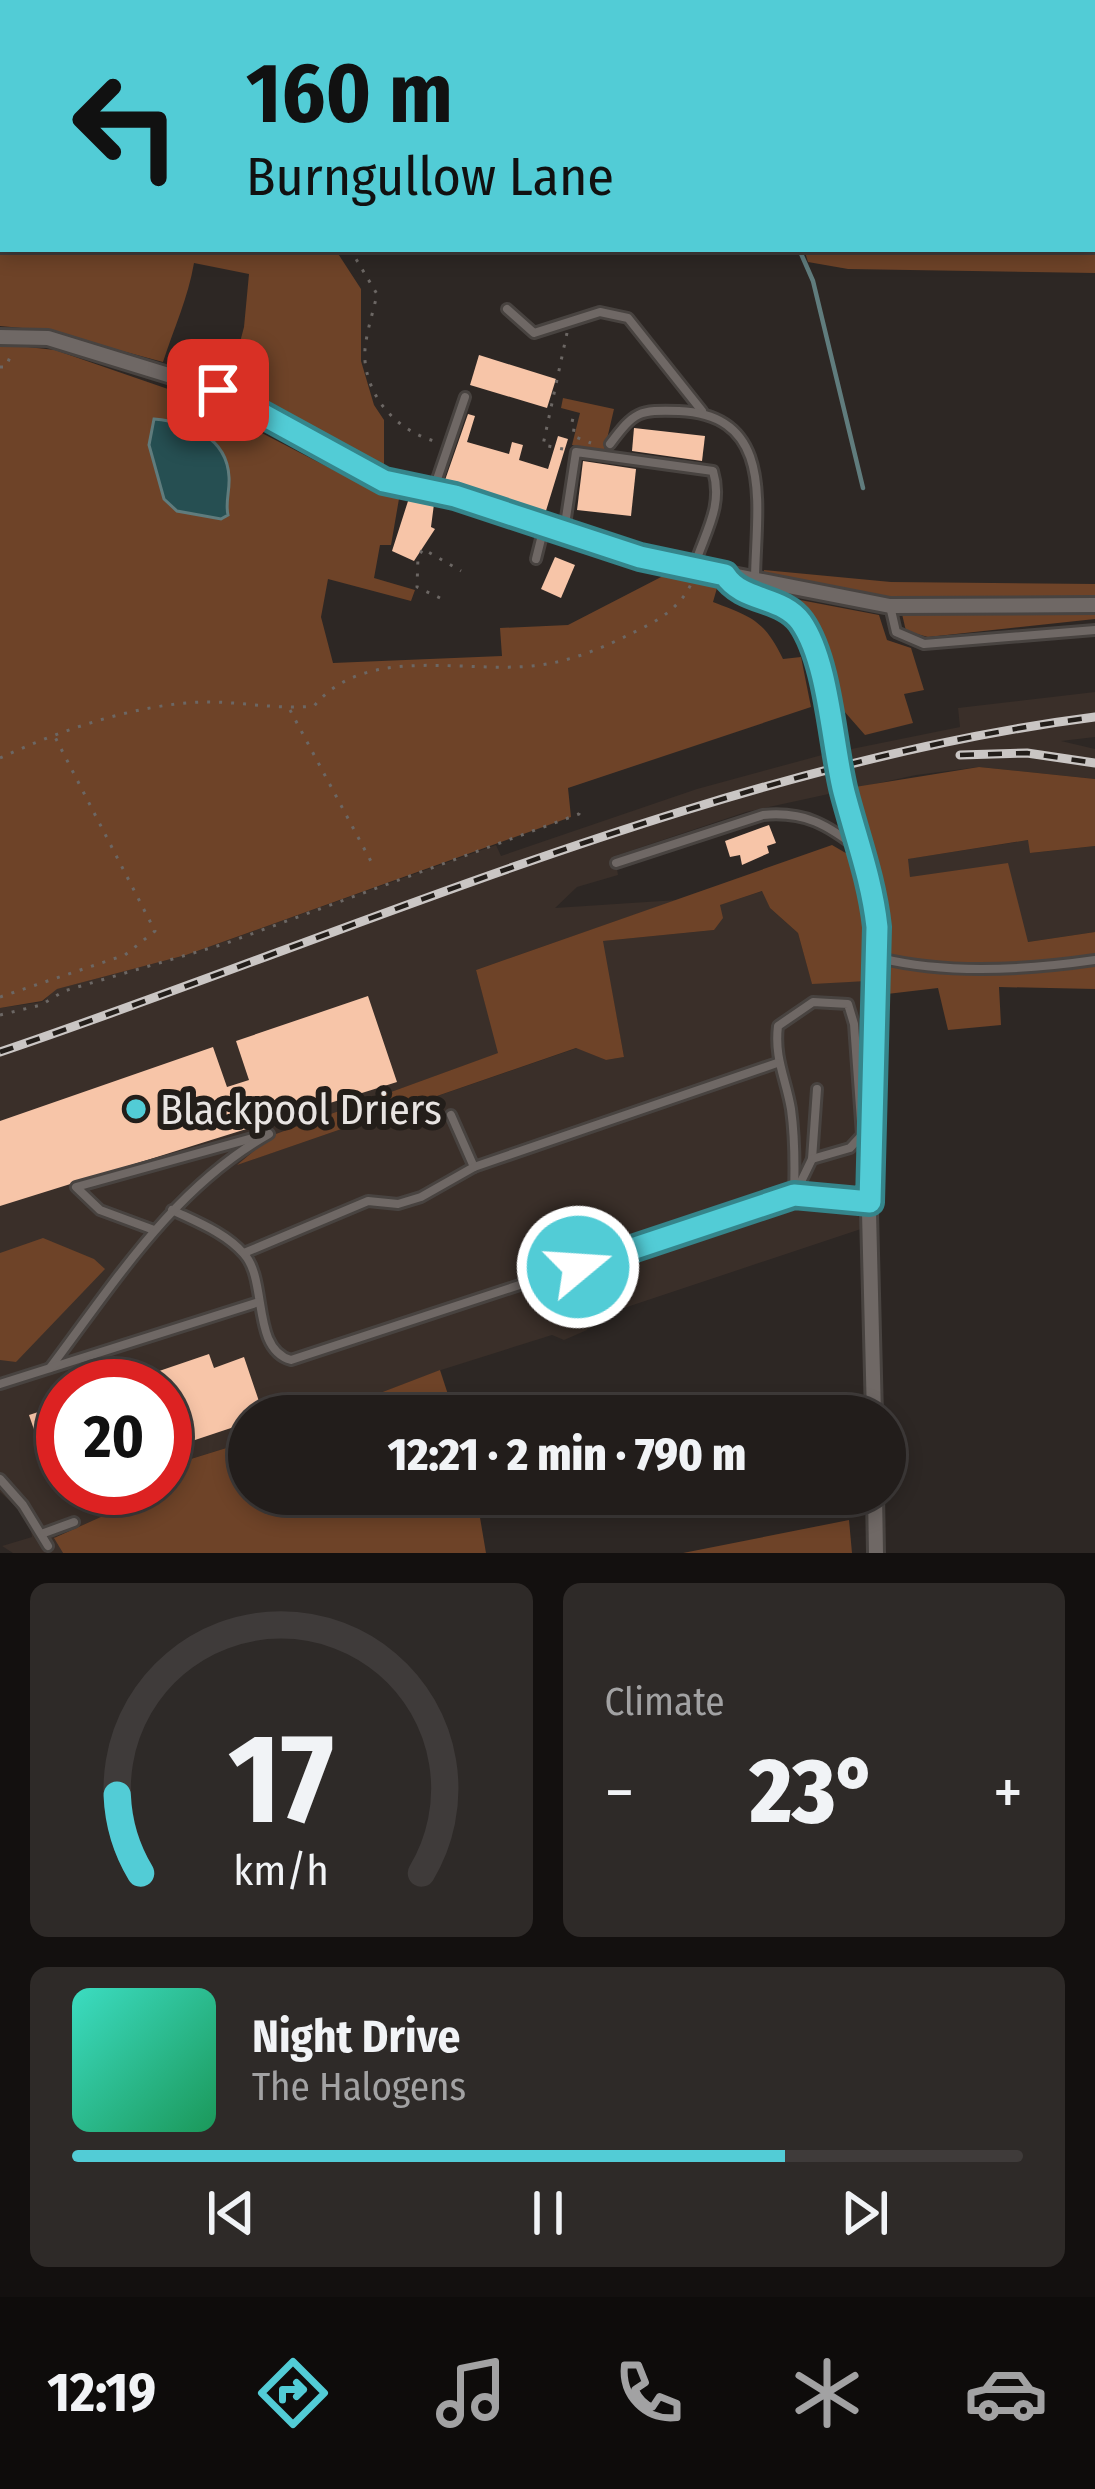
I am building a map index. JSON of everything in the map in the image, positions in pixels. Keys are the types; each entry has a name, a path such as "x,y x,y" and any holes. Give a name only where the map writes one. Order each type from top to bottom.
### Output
{"street":[{"path":"0,337 48,338 218,390 384,481 698,569 890,606 1095,605"},
{"path":"725,575 733,588 779,605 800,621 816,658 844,792 873,891 878,957 870,1202 874,1395"},
{"path":"875,1515 876,1553"}],"lane":[{"path":"507,309 534,333 600,312 628,318 703,412 732,427 752,456 757,478 755,581"},
{"path":"433,491 464,397"},
{"path":"610,444 632,415 645,410 703,412"},
{"path":"563,532 576,452 713,471 717,508 696,560 698,569"},
{"path":"536,559 544,526"},
{"path":"890,606 896,632 924,644 1095,630"},
{"path":"616,863 763,815 787,813 811,817 861,851"},
{"path":"878,957 927,967 1041,968 1095,960"},
{"path":"794,1195 790,1103 777,1063 778,1026 813,1002 848,1004 854,1024 862,1135 850,1148 812,1160"},
{"path":"244,1253 368,1201 398,1204 421,1197 474,1167 777,1063"},
{"path":"794,1195 812,1160 817,1089"},
{"path":"451,1115 474,1167"},
{"path":"57,1359 172,1210 226,1158 269,1133 76,1187 100,1210 154,1230"},
{"path":"172,1210 223,1235 244,1253 254,1268 259,1303 275,1352 285,1359 298,1359 794,1195 870,1202"},
{"path":"79,1359 259,1303"},
{"path":"0,1384 36,1372"},
{"path":"0,1479 44,1534 48,1546"},
{"path":"44,1534 74,1522"}],"path":[{"path":"352,252 377,294 365,361 380,406 417,437 448,445"},
{"path":"568,324 543,445 576,452"},
{"path":"0,367 6,367 17,337"},
{"path":"571,420 575,421 573,436 610,444"},
{"path":"440,598 417,586 423,549 461,571"},
{"path":"0,758 54,735 148,709 202,702 290,709 314,706 328,690 367,670 550,664 659,620 681,602 698,569"},
{"path":"290,709 374,867"},
{"path":"0,997 125,955 155,931 54,735"},
{"path":"0,1015 327,908 544,830 579,814 581,808"}],"shaded area":[{"path":"0,252 337,252 361,289 361,361 374,405 384,420 384,472 284,411 229,384 244,327 249,274 194,263 163,362 44,330 0,326"},
{"path":"805,252 1095,252 1095,273 848,269 808,262"},
{"path":"0,344 55,350 194,398 351,479 400,493 391,545 380,545 374,578 415,590 411,601 328,579 321,617 333,663 502,656 500,628 568,625 663,576 717,588 713,602 756,622 783,659 801,657 811,707 568,788 571,817 186,955 57,989 42,1001 0,1008"},
{"path":"563,398 614,409 604,452 572,445 580,413 561,408"},
{"path":"764,570 891,582 1095,584 1095,596 904,602 763,575"},
{"path":"758,592 879,615 887,640 911,648 924,690 904,694 913,723 865,735 829,694 811,628 797,610"},
{"path":"902,614 1095,614 1095,619 928,637 906,631"},
{"path":"1095,692 1095,737 1061,741 1095,749 1095,779 979,767 916,775 746,812 615,856 618,875 577,887 555,908 677,900 476,970 499,1053 273,1135 242,1163 577,1048 606,1060 624,1057 602,941 714,930 719,905 763,891 770,908 798,933 812,983 868,981 868,1126 860,1168 862,1188 848,1195 864,1228 591,1319 587,1330 564,1340 552,1335 375,1395 228,1395 228,1448 192,1459 192,1359 36,1359 36,1515 104,1516 55,1537 63,1553 13,1553 2,1546 32,1537 29,1519 0,1492 0,1008 42,1002 56,989 186,955 496,845 501,856 697,789 822,755 960,727 958,708"},
{"path":"979,767 1095,779 1095,846 1030,853 1028,840 908,859 910,877 1008,863 1028,942 1095,932 1095,989 999,987 1001,1025 948,1030 938,988 887,994 876,874 855,787"},
{"path":"1029,840 1031,853 1095,846 1095,932 1028,942 910,878 907,859"},
{"path":"832,845 856,859 868,908 868,981 812,984 798,933 770,908 762,891 720,905 723,918 714,930 603,941 624,1057 606,1060 576,1048 237,1165 273,1135 498,1053 476,970"},
{"path":"43,1238 94,1259 105,1269 16,1362 0,1360 0,1253"},
{"path":"440,1370 448,1395 375,1395"},
{"path":"228,1448 228,1515 480,1515 486,1553 63,1553 54,1538 103,1515 192,1515 192,1459"},
{"path":"849,1520 852,1553 683,1553"}],"water":[{"path":"154,419 193,428 221,451 229,477 228,515 221,519 177,511 164,499 149,445"}],"building":[{"path":"479,355 556,379 547,408 470,385"},
{"path":"468,414 475,416 467,442 509,454 512,442 523,445 519,460 548,469 558,436 568,439 545,514 444,483"},
{"path":"634,428 705,436 702,461 632,451"},
{"path":"583,461 636,469 631,516 577,510"},
{"path":"409,498 434,504 431,527 435,529 414,561 392,551"},
{"path":"555,557 575,565 561,598 541,589"},
{"path":"769,825 776,843 767,846 769,853 742,865 740,855 730,857 725,841"},
{"name":"Blackpool Driers","path":"368,996 397,1082 0,1206 0,1121 213,1047 227,1087 249,1080 236,1041"},
{"path":"209,1354 214,1368 244,1357 257,1395 228,1395 228,1429 192,1441 192,1360"}],"waterway":[{"path":"800,252 813,281 863,488"}],"railway":[{"path":"0,1052 679,812 817,772 956,740 1095,717"},
{"path":"960,755 1027,753 1095,763"}],"place":[{"name":"Blackpool Driers","path":"136,1109"}],"route":[{"path":"218,390 384,481 455,496 640,557 725,575 733,588 779,605 800,621 816,658 844,792 873,891 877,927 870,1202 794,1195 578,1267"}]}
